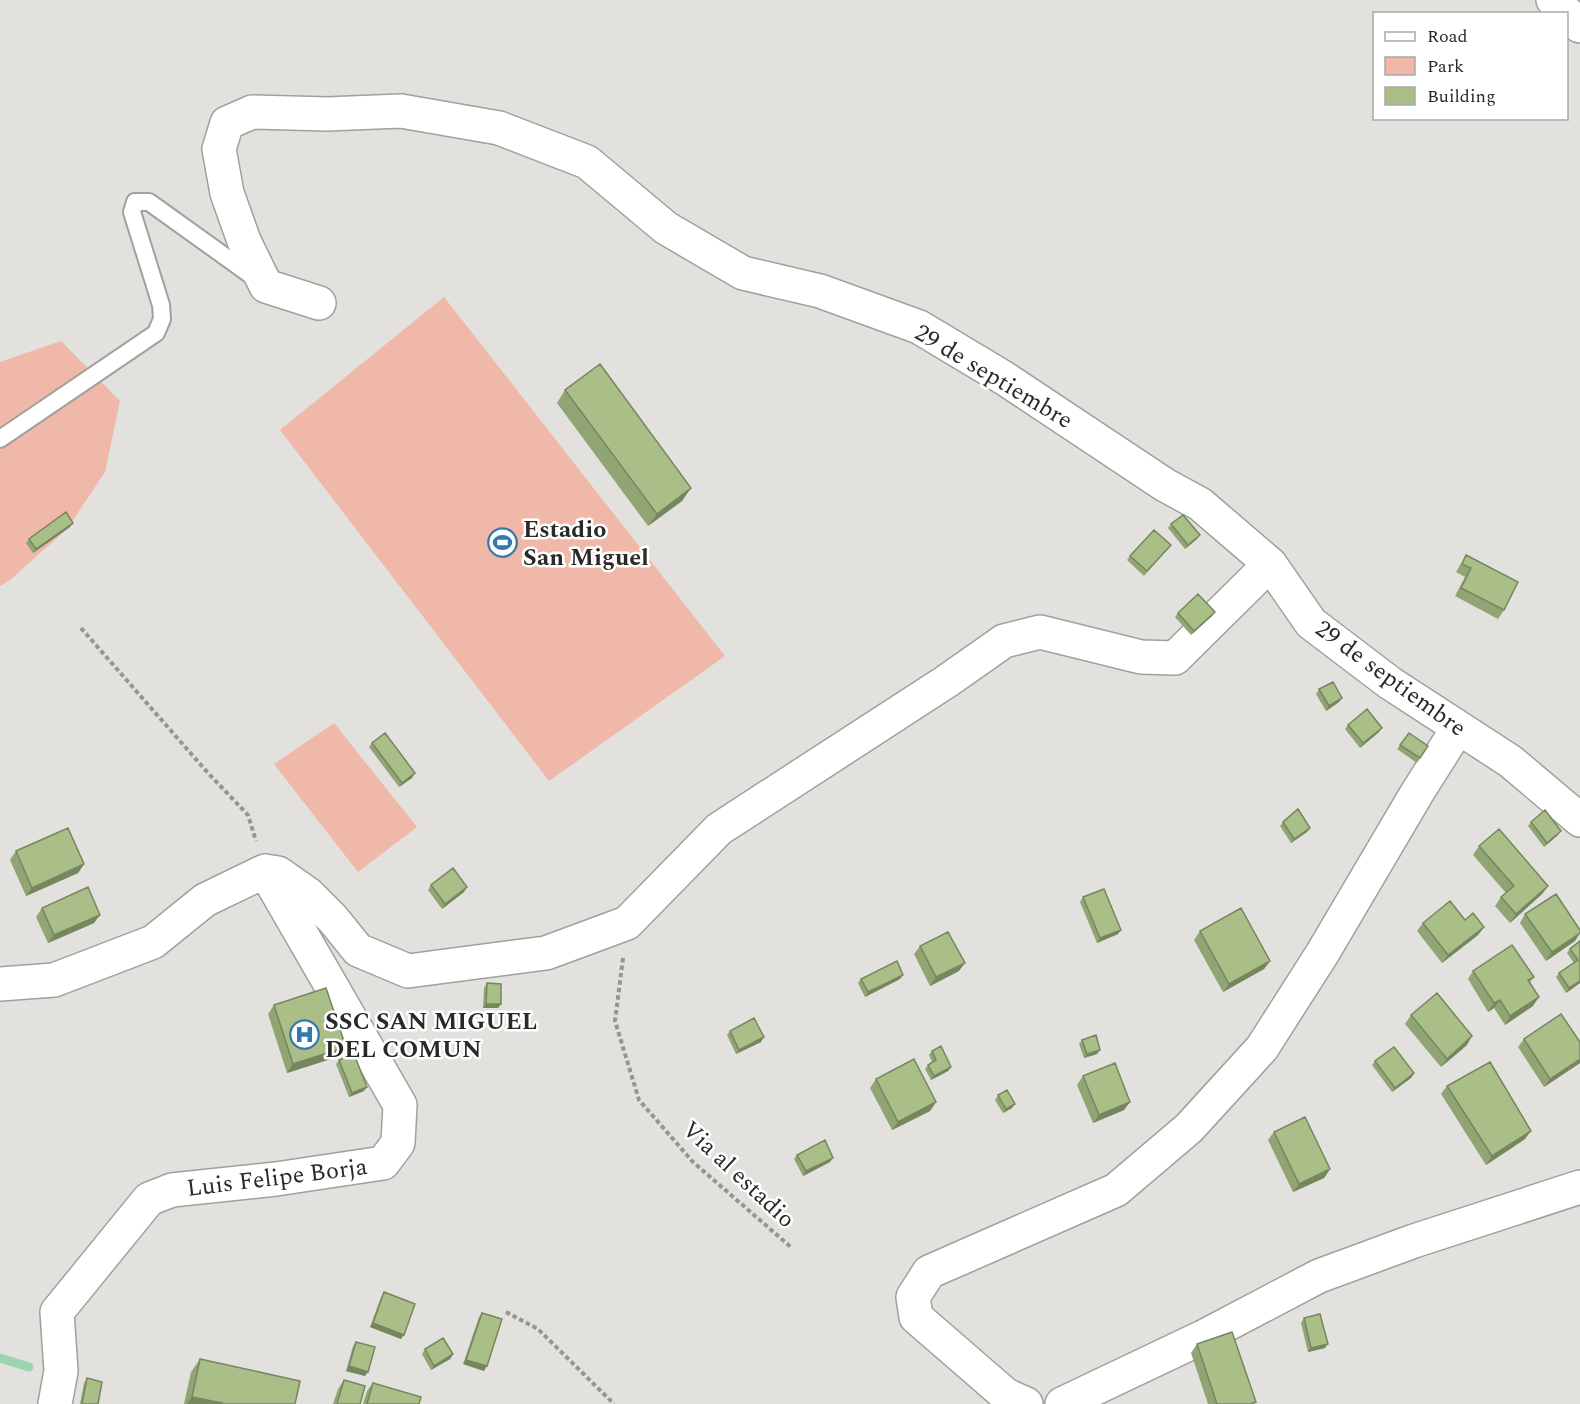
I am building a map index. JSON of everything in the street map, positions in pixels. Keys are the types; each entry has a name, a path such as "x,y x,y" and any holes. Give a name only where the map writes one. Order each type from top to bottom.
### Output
{"main road":[{"path":"1553,0 1565,12"},
{"path":"1568,14 1580,26"},
{"name":"29 de septiembre","path":"266,286 244,241 227,193 219,149 227,123 252,112 327,114 401,111 499,128 587,162 666,228 743,273 820,291 919,327 1004,378 1165,485 1200,504 1270,564 1311,623 1390,683 1510,761 1580,820"},
{"path":"266,286 319,303"},
{"path":"0,984 54,980 153,942 205,900 265,871 278,873 308,894 333,919 358,950 408,971 546,953 627,923 719,829 947,681 1004,641 1040,633 1141,657 1175,657 1270,564"},
{"path":"1026,1404 1006,1395 916,1317 912,1297 929,1272 1116,1190 1189,1128 1262,1048 1322,954 1458,728"},
{"name":"Luis Felipe Borja","path":"55,1404 61,1371 57,1312 149,1199 172,1190 276,1179 383,1163 398,1143 400,1105 265,871"},
{"path":"1062,1404 1203,1337 1319,1276 1414,1241 1580,1187"}],"lane":[{"path":"0,439 156,333 162,319 161,305 132,212 135,202 148,202 266,286"}],"path":[{"path":"81,628 208,773 248,815 265,871"},
{"name":"Via al estadio","path":"627,923 615,1021 639,1100 693,1162 792,1248"},
{"path":"506,1312 538,1329 614,1404"}],"green space":[{"name":"Estadio San Miguel","path":"444,297 725,656 549,781 280,430"},
{"path":"61,341 120,401 105,472 67,529 10,580 0,586 0,362"},
{"path":"334,723 417,827 358,872 274,764"}],"building":[{"path":"600,364 691,488 657,514 565,390"},
{"path":"66,512 73,523 36,549 29,539"},
{"path":"1183,515 1200,535 1188,545 1171,524"},
{"path":"1154,530 1171,545 1147,571 1130,556"},
{"path":"1466,555 1518,582 1504,610 1461,588 1471,568 1462,564"},
{"path":"1198,594 1215,612 1194,631 1178,613"},
{"path":"1333,682 1342,698 1329,706 1319,689"},
{"path":"1367,709 1382,728 1363,743 1348,725"},
{"path":"385,733 415,773 402,783 372,743"},
{"path":"1409,733 1428,746 1420,758 1400,745"},
{"path":"1298,809 1310,828 1294,839 1283,822"},
{"path":"1545,810 1561,831 1547,843 1531,822"},
{"path":"68,828 84,864 32,888 16,851"},
{"path":"1499,829 1548,886 1516,914 1501,897 1514,886 1479,846"},
{"path":"453,868 467,887 445,904 431,885"},
{"path":"88,887 100,915 54,935 42,908"},
{"path":"1104,889 1121,930 1100,938 1083,897"},
{"path":"1556,894 1580,933 1552,952 1525,914"},
{"path":"1450,901 1465,920 1473,913 1484,927 1448,955 1423,923"},
{"path":"1241,908 1270,961 1229,984 1200,931"},
{"path":"948,932 965,963 936,977 920,946"},
{"path":"1580,941 1580,981 1569,988 1559,973 1578,960 1570,949"},
{"path":"1512,945 1534,977 1528,980 1539,997 1510,1016 1500,1000 1494,1003 1473,971"},
{"path":"897,961 903,975 868,992 861,979"},
{"path":"487,983 501,984 501,1004 486,1004"},
{"name":"SSC SAN MIGUEL DEL COMUN","path":"326,988 346,1047 293,1064 274,1005"},
{"path":"1437,993 1472,1036 1447,1059 1411,1015"},
{"path":"1561,1014 1580,1042 1580,1059 1550,1079 1524,1039"},
{"path":"754,1018 764,1037 739,1050 730,1031"},
{"path":"1096,1035 1100,1050 1087,1054 1082,1040"},
{"path":"941,1046 951,1067 934,1076 928,1065 936,1060 932,1051"},
{"path":"1394,1047 1414,1073 1395,1088 1375,1061"},
{"path":"354,1054 367,1087 352,1093 339,1060"},
{"path":"914,1059 936,1102 898,1122 876,1079"},
{"path":"1490,1062 1531,1131 1492,1156 1447,1086"},
{"path":"1115,1063 1130,1102 1099,1115 1083,1076"},
{"path":"1007,1090 1015,1104 1006,1109 998,1095"},
{"path":"1305,1117 1330,1169 1299,1184 1274,1132"},
{"path":"825,1140 833,1158 806,1171 797,1155"},
{"path":"384,1292 415,1304 404,1335 373,1323"},
{"path":"482,1313 502,1319 487,1366 466,1360"},
{"path":"1320,1314 1328,1344 1311,1348 1304,1318"},
{"path":"1232,1332 1256,1402 1250,1404 1217,1404 1197,1344"},
{"path":"443,1338 453,1354 434,1366 425,1349"},
{"path":"356,1342 375,1347 368,1372 349,1366"},
{"path":"200,1359 300,1381 295,1404 221,1404 192,1397"},
{"path":"87,1378 102,1382 98,1404 82,1404"},
{"path":"344,1380 365,1386 360,1404 337,1404"},
{"path":"373,1383 421,1397 419,1404 367,1404"}],"waterway":[{"path":"0,1358 29,1367"}],"place":[{"name":"Estadio San Miguel","path":"502,543"},
{"name":"SSC SAN MIGUEL DEL COMUN","path":"304,1035"}]}
